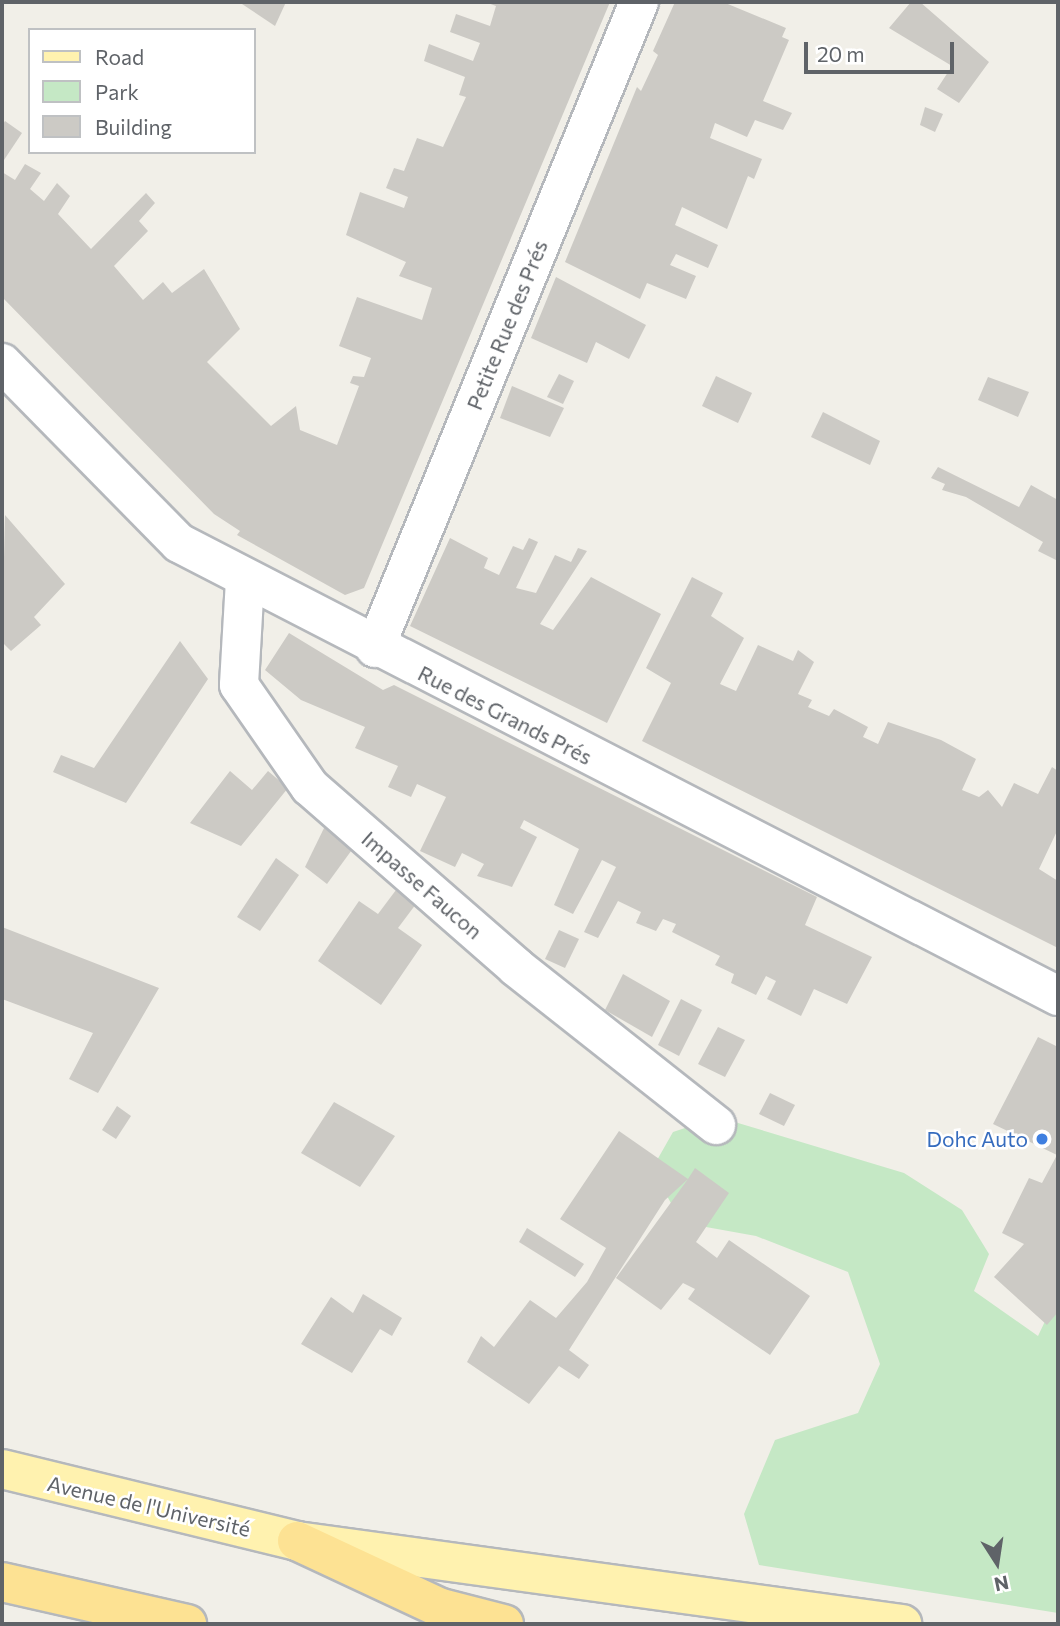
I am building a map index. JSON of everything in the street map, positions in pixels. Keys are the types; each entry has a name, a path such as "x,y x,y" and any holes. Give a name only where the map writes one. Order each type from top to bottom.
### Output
{"highway":[{"path":"297,1541 441,1608 504,1624"},
{"path":"2,1582 187,1624"},
{"path":"2,1599 67,1624"}],"main road":[{"name":"Avenue de l'Université","path":"2,1469 297,1541 902,1624"}],"street":[{"name":"Petite Rue des Prés","path":"375,648 639,2"},
{"name":"Rue des Grands Prés","path":"2,363 179,543 375,648 1058,996"},
{"name":"Impasse Faucon","path":"245,579 239,685 310,787 516,967 716,1125"}],"green space":[{"path":"718,1117 904,1173 962,1210 989,1254 974,1291 1038,1336 1058,1294 1058,1613 759,1565 744,1514 775,1440 858,1413 880,1364 848,1272 756,1236 706,1227 672,1205 652,1169 673,1132"}],"building":[{"path":"239,2 286,2 275,26"},
{"path":"485,2 610,2 364,588 345,595 237,535 240,531 214,514 2,297 2,172 15,180 25,164 41,173 30,189 44,201 57,183 70,196 58,214 91,249 146,193 155,203 139,221 148,231 114,266 143,300 163,282 172,293 204,269 240,329 207,362 271,426 296,406 300,430 337,445 359,386 350,383 353,376 364,377 371,358 339,346 357,297 422,320 432,288 399,276 406,262 346,235 360,192 404,208 408,197 386,188 394,168 404,171 417,138 443,147 466,97 459,95 465,77 424,61 429,44 473,61 480,43 450,32 456,14 490,26 496,6"},
{"path":"675,2 723,2 786,28 782,37 789,40 763,101 792,113 783,130 755,120 747,137 715,123 710,138 762,159 754,179 748,176 727,229 682,207 675,225 718,245 708,268 676,254 670,265 696,276 686,299 647,283 640,299 565,262 637,87 641,91 658,55 653,51"},
{"path":"911,2 920,2 989,62 959,103 937,89 952,66 889,28"},
{"path":"925,107 943,114 935,132 920,125"},
{"path":"5,121 22,133 2,163 2,126"},
{"path":"556,277 646,325 629,359 596,342 587,363 531,338"},
{"path":"559,374 574,381 563,404 547,397"},
{"path":"716,376 752,393 738,423 702,406"},
{"path":"988,377 1029,392 1018,417 978,400"},
{"path":"512,386 564,408 550,437 500,418"},
{"path":"823,412 880,441 870,465 811,437"},
{"path":"938,467 1019,507 1031,485 1058,500 1058,561 1038,551 1043,542 966,497 942,490 945,484 931,478"},
{"path":"5,515 65,584 34,617 41,625 11,651 2,642"},
{"path":"450,538 488,558 484,568 499,575 513,546 523,550 529,538 538,542 516,588 536,593 555,555 571,562 578,548 587,551 540,624 553,630 591,577 661,614 607,723 410,626"},
{"path":"692,577 723,593 711,616 744,638 720,684 736,691 758,645 793,661 798,650 814,662 798,694 812,700 808,707 829,716 834,709 868,727 863,737 878,744 888,722 941,740 976,759 962,790 979,797 988,790 1002,807 1014,783 1038,794 1052,767 1058,771 1058,829 1039,869 1058,881 1058,948 642,741 671,683 646,668"},
{"path":"289,633 383,690 394,685 817,897 805,925 872,957 847,1004 814,989 801,1016 767,999 776,981 766,976 756,995 731,983 734,974 715,965 720,956 672,932 676,924 663,919 656,931 636,923 641,912 618,901 598,938 584,932 616,867 602,860 573,914 554,905 579,849 524,820 520,828 537,837 512,887 477,876 484,864 462,853 455,867 420,851 446,797 417,784 411,797 388,787 398,766 355,748 365,727 301,700 265,670"},
{"path":"180,641 208,679 126,803 53,772 61,755 94,768"},
{"path":"230,771 252,790 268,771 288,788 241,846 190,823"},
{"path":"326,824 354,847 327,884 305,867"},
{"path":"276,858 299,875 260,931 237,917"},
{"path":"396,890 416,904 398,928 422,945 381,1005 318,961 359,901 378,914"},
{"path":"2,927 159,988 98,1093 69,1079 93,1033 2,999"},
{"path":"559,930 579,939 565,968 545,959"},
{"path":"623,974 670,1001 652,1037 605,1010"},
{"path":"681,999 702,1010 679,1056 658,1045"},
{"path":"718,1027 745,1040 725,1077 698,1064"},
{"name":"Dohc Auto","path":"1038,1037 1058,1047 1058,1312 1047,1325 994,1277 1024,1244 1002,1233 1029,1178 1042,1183 1057,1155 993,1124"},
{"path":"770,1093 795,1105 784,1126 759,1114"},
{"path":"334,1102 395,1136 360,1187 301,1153"},
{"path":"117,1106 131,1116 116,1139 102,1130"},
{"path":"619,1131 688,1179 665,1200 569,1350 589,1365 579,1379 559,1366 529,1404 467,1362 481,1336 494,1347 530,1300 556,1318 587,1282 606,1248 560,1219"},
{"path":"695,1168 729,1193 696,1242 717,1258 729,1240 810,1296 770,1355 688,1299 695,1289 683,1283 661,1310 616,1278"},
{"path":"527,1228 584,1264 575,1277 519,1242"},
{"path":"363,1294 402,1318 392,1336 380,1329 352,1373 301,1344 331,1297 353,1313"}],"place":[{"name":"Dohc Auto","path":"1042,1139"}]}
